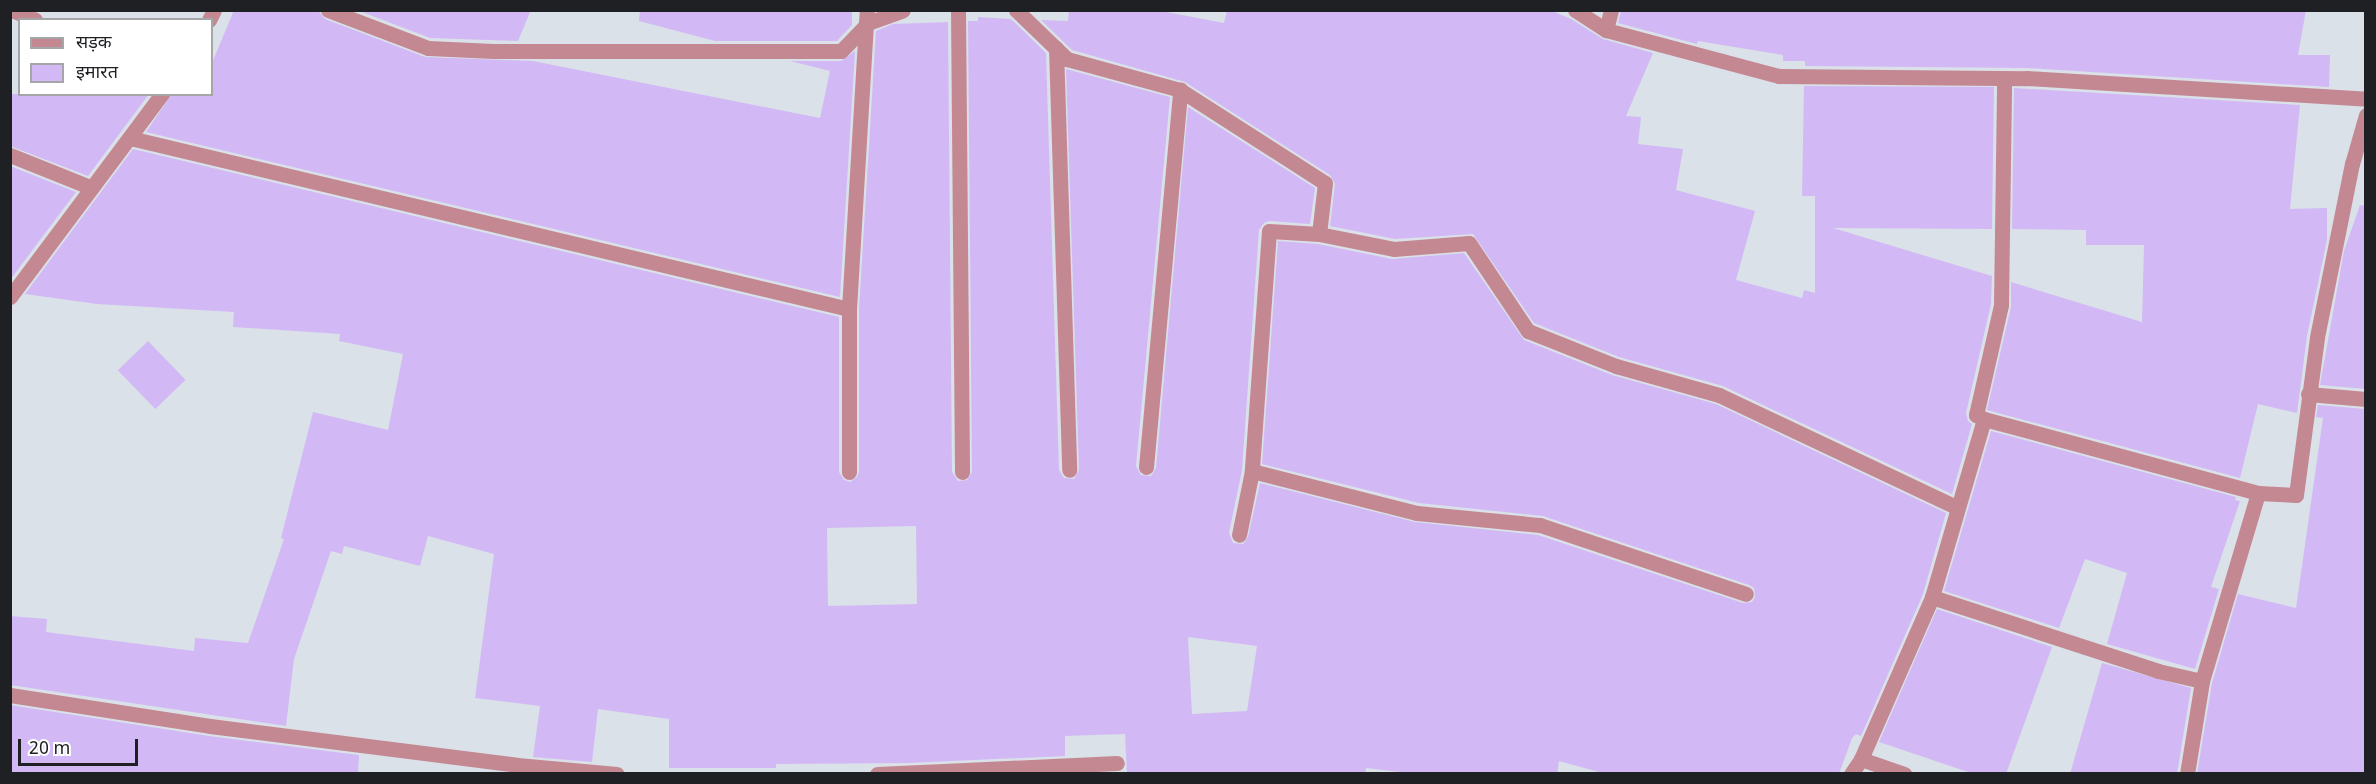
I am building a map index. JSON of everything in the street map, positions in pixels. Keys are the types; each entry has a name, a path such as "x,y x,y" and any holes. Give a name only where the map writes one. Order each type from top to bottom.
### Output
{"street":[{"path":"12,10 30,18"},
{"path":"328,10 428,48 493,51 841,51 867,17 903,10"},
{"path":"958,10 962,472"},
{"path":"1016,10 1067,59 1180,90 1325,183 1319,234"},
{"path":"1575,10 1606,30 1779,76 2004,78 2366,99"},
{"path":"1606,30 1611,10"},
{"path":"849,472 849,309 867,17"},
{"path":"1056,48 1069,470"},
{"path":"2004,78 2001,305 1976,415 2258,493 2296,495 2308,394 2332,260 2352,164 2366,115"},
{"path":"1146,467 1180,90"},
{"path":"10,297 161,96"},
{"path":"130,138 849,309"},
{"path":"10,155 92,188"},
{"path":"1239,535 1252,471 1269,231 1319,234 1394,249 1469,243 1528,331 1616,366 1719,395 1958,508"},
{"path":"2308,394 2366,399"},
{"path":"1851,774 1860,759 1932,597 1984,419"},
{"path":"1252,471 1417,513 1540,525 1746,594"},
{"path":"2187,774 2202,681 2258,493"},
{"path":"1932,597 2158,671 2202,681"},
{"path":"10,695 210,726 517,765 617,774"},
{"path":"1860,759 1904,774"},
{"path":"876,774 1117,762"}],"building":[{"path":"234,10 318,10 325,19 425,57 533,61 820,118 830,71 790,61 841,61 855,51 840,297 146,132 171,96 213,96 213,61"},
{"path":"357,10 531,10 518,41 430,38"},
{"path":"640,10 852,10 852,25 837,41 715,41 639,21"},
{"path":"1069,10 1156,10 1224,23 1227,10 1550,10 1571,19 1603,39 1653,53 1626,116 1641,117 1638,144 1683,149 1676,190 1755,211 1736,280 1802,298 1804,290 1815,293 1815,196 1802,196 1804,86 1994,87 1992,229 1833,228 1992,276 1991,304 1966,413 1968,421 1972,424 1952,494 1723,386 1619,357 1534,323 1473,234 1395,239 1330,226 1335,184 1330,175 1185,82 1072,50 1041,20 1068,21"},
{"path":"1621,10 2306,10 2298,55 2330,55 2329,87 2028,68 1805,66 1805,61 1783,61 1783,55 1698,41 1697,44 1618,23"},
{"path":"978,17 1011,19 1046,53 1059,470 1064,478 1074,479 1079,470 1066,69 1170,97 1136,466 1141,475 1151,476 1156,468 1188,107 1315,188 1310,224 1269,221 1264,223 1259,230 1242,470 1229,533 1233,543 1243,544 1248,537 1260,483 1415,522 1538,535 1743,603 1752,602 1755,597 1754,588 1749,585 1543,516 1419,503 1262,464 1278,241 1318,244 1392,259 1464,253 1524,340 1612,375 1716,404 1946,513 1923,594 1861,736 1856,734 1852,738 1839,774 1606,774 1559,761 1557,774 1418,774 1366,768 1365,774 1127,774 1125,734 1065,736 1065,756 907,763 776,764 776,768 669,768 669,719 598,709 592,762 533,757 540,706 475,698 494,554 428,536 420,566 344,546 342,554 331,551 294,659 286,726 10,685 10,616 47,619 46,632 194,651 195,638 248,643 284,539 281,538 313,412 388,430 403,354 339,341 340,334 233,327 234,312 97,304 25,294 133,149 839,317 839,472 844,480 850,482 857,477 859,472 859,309 876,31 893,24 948,22 952,472 958,481 967,480 972,472 968,21 978,21","holes":["916,526 917,604 828,606 827,528","1188,637 1257,646 1247,711 1192,714"]},
{"path":"2014,88 2300,105 2290,209 2327,208 2327,240 2307,336 2297,413 2258,404 2240,478 1987,410 2011,307 2011,282 2142,322 2144,245 2086,245 2086,230 2012,229"},
{"path":"10,94 18,94 18,96 148,96 88,176 10,146"},
{"path":"10,166 76,192 10,280"},
{"path":"2360,205 2366,206 2366,389 2320,385 2344,251"},
{"path":"148,341 186,380 155,409 118,370"},
{"path":"2318,405 2366,409 2366,774 2197,774 2212,683 2238,594 2296,608 2323,418 2316,417"},
{"path":"1991,431 2236,497 2235,500 2240,501 2211,587 2219,589 2195,669 2107,644 2127,573 2085,559 2059,628 1944,591"},
{"path":"1937,609 2052,647 2006,774 1974,774 1879,742"},
{"path":"2102,663 2191,688 2177,774 2070,774"},
{"path":"10,705 209,736 359,755 358,774 10,774"}]}
